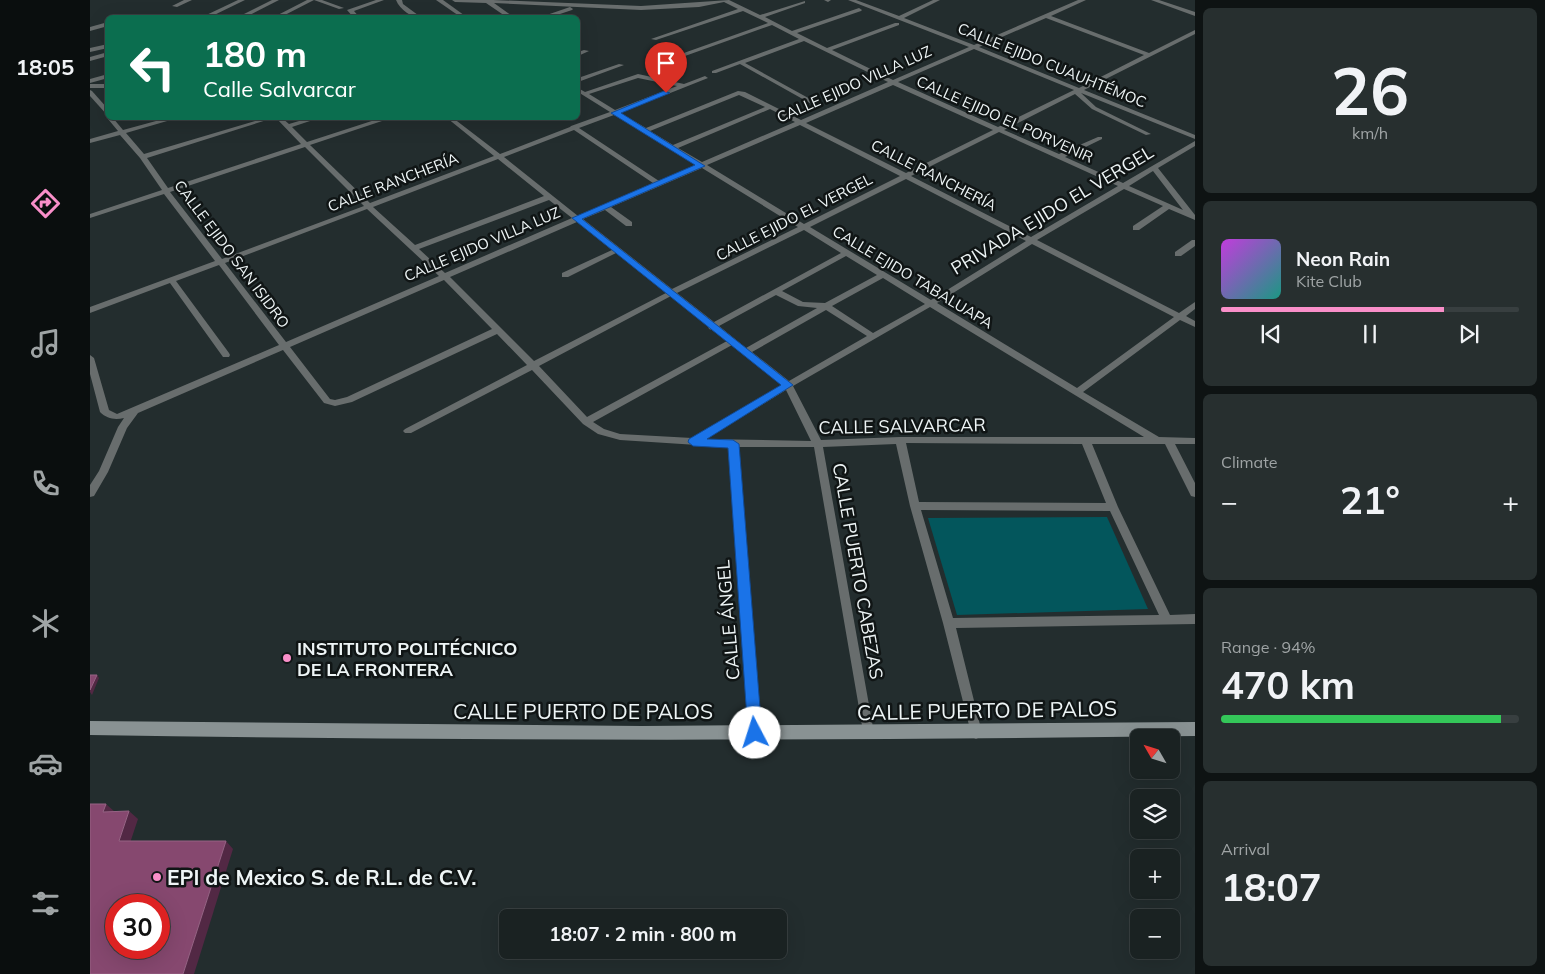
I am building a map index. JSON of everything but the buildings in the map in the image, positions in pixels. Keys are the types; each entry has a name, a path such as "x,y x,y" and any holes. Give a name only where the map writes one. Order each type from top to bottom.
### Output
{"street":[{"path":"175,6 189,0"},
{"path":"209,15 242,0"},
{"path":"244,15 276,0"},
{"path":"280,15 311,0"},
{"path":"316,0 341,8"},
{"path":"355,15 350,10 381,0"},
{"path":"399,0 401,5 416,15"},
{"path":"439,0 462,15"},
{"path":"455,0 624,3 677,6 725,0"},
{"path":"544,0 581,2"},
{"path":"624,3 697,0"},
{"name":"CALLE EJIDO EL PORVENIR","path":"725,0 892,82 1193,217"},
{"name":"CALLE EJIDO CUAUHTÉMOC","path":"851,0 898,21 973,47 1195,137"},
{"path":"827,50 898,21 937,0"},
{"name":"CALLE EJIDO VILLA LUZ","path":"92,380 105,412 112,416 121,416 657,183 701,166 973,47 1048,17 1083,0"},
{"path":"1154,0 1195,14"},
{"path":"488,2 508,15"},
{"path":"548,15 581,2"},
{"path":"760,17 803,2"},
{"path":"654,39 743,9"},
{"path":"792,33 859,10"},
{"path":"1048,17 1149,55"},
{"path":"683,55 773,24"},
{"path":"90,29 105,25"},
{"name":"CALLE EJIDO EL VERGEL","path":"408,431 671,293 1195,32"},
{"path":"714,72 804,39"},
{"path":"90,50 105,47"},
{"path":"580,53 586,51"},
{"path":"90,59 105,55"},
{"path":"740,62 819,106"},
{"path":"580,79 621,65"},
{"path":"581,92 636,76 651,77 684,86"},
{"path":"90,81 105,77"},
{"name":"CALLE RANCHERÍA","path":"90,310 704,78"},
{"path":"90,86 105,86"},
{"path":"1078,91 1094,108 1148,134"},
{"path":"90,92 105,111"},
{"name":"CALLE EJIDO TABALUAPA","path":"581,92 802,228 1157,441"},
{"name":"CALLE RANCHERÍA","path":"644,131 740,93 1195,324"},
{"path":"90,108 100,105"},
{"path":"671,148 769,107"},
{"name":"CALLE EJIDO SAN ISIDRO","path":"112,120 143,157 166,191 323,399 335,403 349,400 498,330"},
{"path":"90,141 165,120"},
{"path":"143,157 263,120"},
{"path":"280,120 368,206 444,276 534,366 586,422 732,342"},
{"path":"288,126 308,120"},
{"path":"90,216 380,120"},
{"path":"453,120 712,327 788,385"},
{"path":"573,127 657,183"},
{"path":"1059,157 1100,138"},
{"name":"PRIVADA EJIDO EL VERGEL","path":"693,442 872,336 930,304 1032,240 1195,143"},
{"path":"1154,168 1193,217"},
{"path":"415,248 549,197"},
{"path":"604,206 629,224"},
{"path":"1136,228 1169,206"},
{"path":"1178,254 1195,242"},
{"path":"565,275 617,250"},
{"path":"712,327 846,254"},
{"path":"745,352 882,275"},
{"path":"171,280 226,355"},
{"path":"777,292 801,304 826,306 872,336"},
{"path":"1077,392 1195,305"},
{"path":"90,358 93,365 92,380"},
{"name":"CALLE PUERTO CABEZAS","path":"788,385 818,444 868,734"},
{"path":"90,493 103,472 122,427 134,411"},
{"name":"CALLE SALVARCAR","path":"586,422 610,434 733,444 818,444 900,440 1195,440"},
{"path":"900,440 915,506 949,623 976,732"},
{"path":"1086,440 1113,507 1167,619"},
{"path":"1168,441 1195,493"},
{"name":"CALLE ÁNGEL","path":"733,444 755,733"},
{"path":"915,506 1113,507"},
{"path":"949,623 1195,619"},
{"name":"CALLE PUERTO DE PALOS","path":"90,728 346,733 868,734 1195,729"}],"shaded area":[{"path":"1107,517 1148,609 957,615 928,518"}],"place":[{"name":"INSTITUTO POLITÉCNICO DE LA FRONTERA","path":"287,658"},
{"name":"EPI de Mexico S. de R.L. de C.V.","path":"157,877"}],"route":[{"path":"666,93 615,113 701,166 576,218 788,385 693,442 733,444 755,733"}]}
